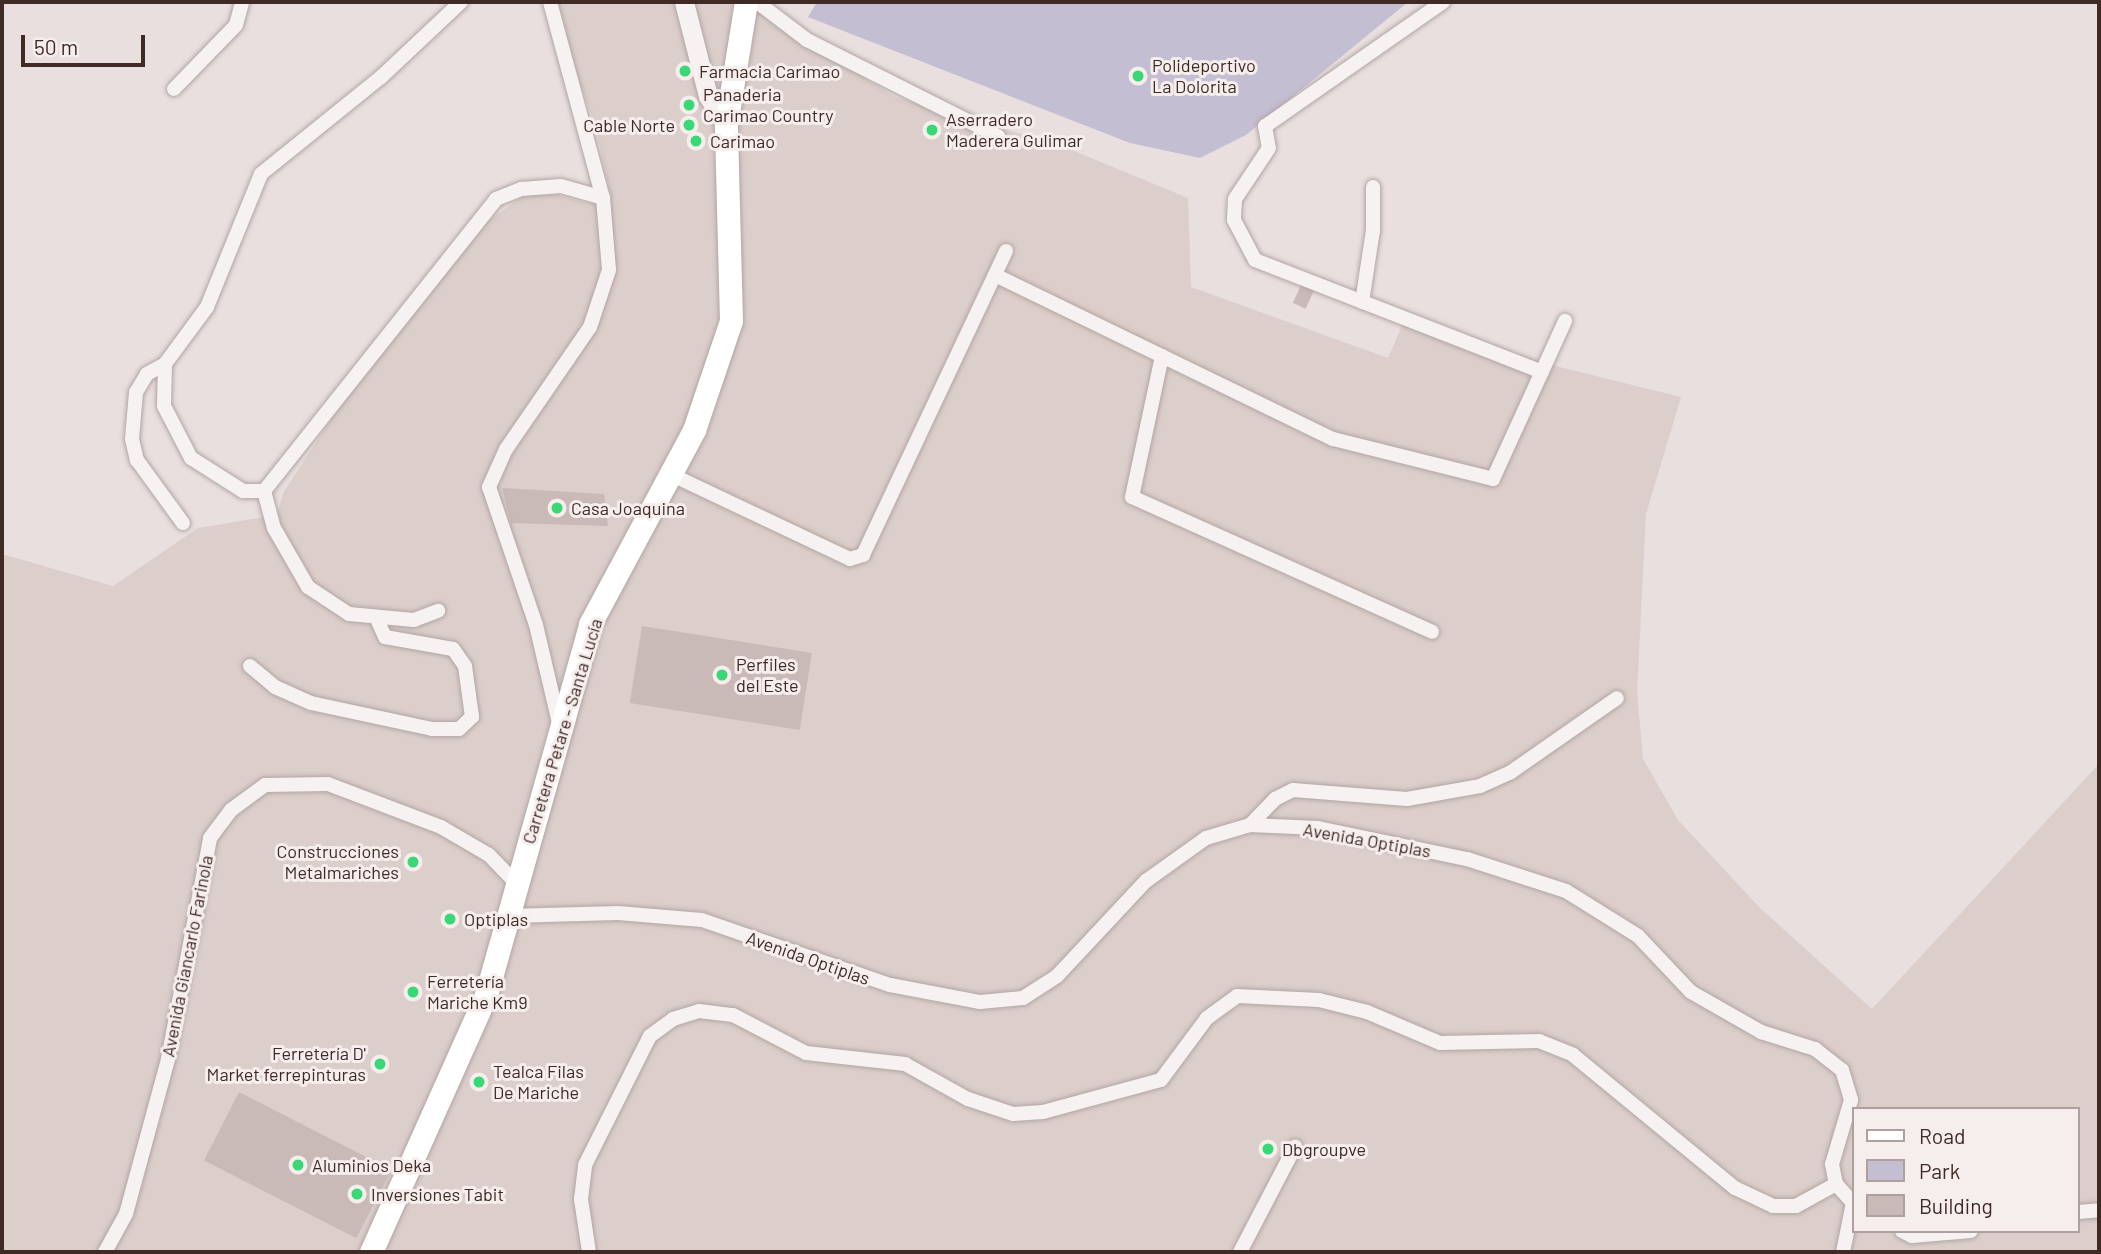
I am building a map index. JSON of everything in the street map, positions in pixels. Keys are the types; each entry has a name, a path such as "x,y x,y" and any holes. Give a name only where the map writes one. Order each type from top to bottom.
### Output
{"main road":[{"name":"Carretera Petare - Santa Lucía","path":"371,1252 486,995 590,624 694,430 731,321 726,125 746,2"}],"street":[{"path":"174,89 236,25 243,2"},
{"path":"183,523 137,460 132,439 136,392 148,374 165,364 207,307 261,174 381,77 461,2"},
{"path":"550,2 603,198 609,270 590,327 506,449 489,487 536,625 561,729"},
{"path":"684,2 708,96 726,125"},
{"path":"757,2 807,40 998,136"},
{"path":"1443,2 1265,126 1269,148 1235,199 1234,220 1255,260 1542,372"},
{"path":"264,491 496,199 522,189 561,186 603,198"},
{"path":"1362,302 1373,230 1373,187"},
{"path":"670,474 849,559 863,555 1006,251"},
{"path":"995,275 1333,439 1493,479 1565,321"},
{"path":"1162,356 1132,496 1432,632"},
{"path":"165,364 164,406 191,458 243,491 264,491"},
{"path":"264,491 274,528 308,587 349,614 377,619 414,620 438,611"},
{"path":"250,666 275,687 311,703 432,729 458,729 472,716 466,666 453,649 385,637 377,619"},
{"path":"1250,825 1275,799 1293,790 1407,799 1480,786 1511,772 1617,698"},
{"name":"Avenida Giancarlo Farinola","path":"105,1252 126,1214 168,1059 210,838 231,810 265,785 328,785 441,827 489,855 517,884"},
{"name":"Avenida Optiplas","path":"508,916 618,913 702,920 890,985 980,1002 1023,998 1057,976 1146,881 1206,838 1250,825 1332,831 1467,859 1566,891 1639,936 1691,992 1761,1032 1815,1049 1842,1070 1851,1100 1832,1164 1836,1184"},
{"path":"589,1252 581,1199 585,1165 650,1036 674,1019 699,1011 733,1015 806,1053 905,1063 968,1098 1013,1114 1043,1112 1161,1080 1207,1018 1237,996 1319,1000 1378,1016 1440,1042 1539,1041 1573,1055 1735,1188 1773,1206 1796,1206 1836,1184 1853,1203"},
{"path":"1240,1252 1296,1147"},
{"path":"1843,1252 1853,1208"},
{"path":"2080,1213 2099,1210"},
{"path":"1906,1233 1912,1236 1947,1233"}],"shaded area":[{"path":"550,2 766,2 793,34 895,97 1062,146 1188,198 1191,287 1388,358 1404,321 1519,357 1681,397 1646,514 1637,692 1643,759 1678,820 1760,908 1872,1009 2099,764 2099,1252 2,1252 2,554 113,586 198,528 277,515 283,493 344,400 486,222 525,195 557,195 590,204 611,197 594,121"}],"green space":[{"name":"Polideportivo La Dolorita","path":"817,2 1408,2 1246,135 1200,158 1130,143 808,17"}],"building":[{"path":"1303,281 1316,287 1306,309 1293,303"},
{"name":"Casa Joaquina","path":"502,488 604,494 608,526 511,523"},
{"name":"Perfiles del Este","path":"642,626 812,653 800,730 630,703"},
{"name":"Aluminios Deka","path":"239,1092 391,1170 356,1238 204,1161"}],"place":[{"name":"Farmacia Carimao","path":"685,71"},
{"name":"Polideportivo La Dolorita","path":"1138,76"},
{"name":"Panaderia Carimao Country","path":"689,105"},
{"name":"Cable Norte","path":"689,125"},
{"name":"Aserradero Maderera Gulimar","path":"932,130"},
{"name":"Carimao","path":"696,141"},
{"name":"Casa Joaquina","path":"557,508"},
{"name":"Perfiles del Este","path":"722,675"},
{"name":"Construcciones Metalmariches","path":"413,862"},
{"name":"Optiplas","path":"450,919"},
{"name":"Ferretería Mariche Km9","path":"413,992"},
{"name":"Ferretería D' Market ferrepinturas","path":"380,1064"},
{"name":"Tealca Filas De Mariche","path":"479,1082"},
{"name":"Dbgroupve","path":"1268,1149"},
{"name":"Aluminios Deka","path":"298,1165"},
{"name":"Inversiones Tabit","path":"357,1194"}]}
